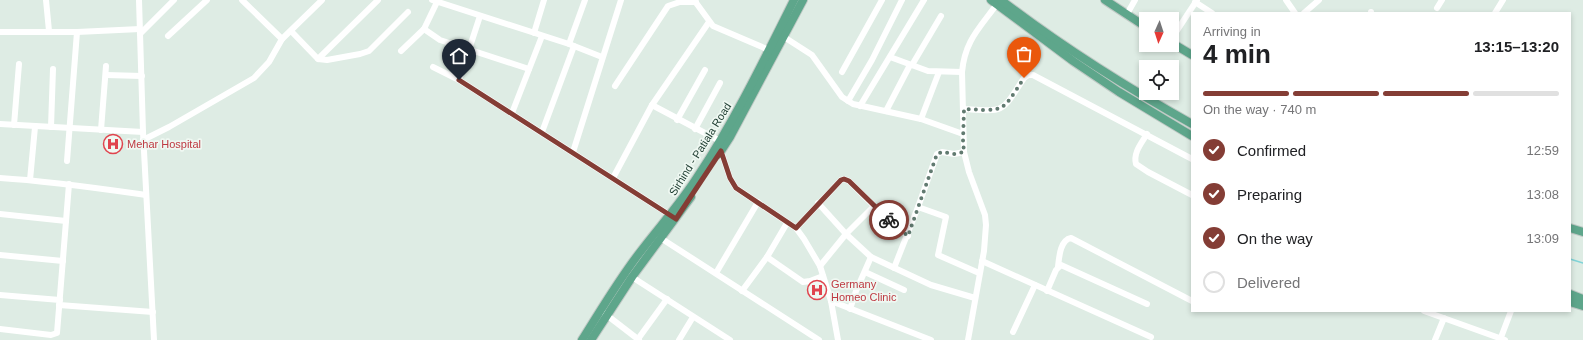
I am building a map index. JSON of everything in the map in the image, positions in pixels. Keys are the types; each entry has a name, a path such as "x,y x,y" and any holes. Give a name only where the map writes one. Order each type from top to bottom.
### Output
{"main road":[{"name":"Sirhind - Patiala Road","path":"673,217 720,141 794,0"},
{"path":"582,340 600,310 641,250 657,236 673,217 721,151 730,137 803,0"},
{"path":"1105,0 1139,22"},
{"path":"997,1 1135,92 1191,123"},
{"path":"997,1 1086,70 1119,92 1191,135"},
{"path":"1179,47 1191,54"},
{"path":"1571,228 1583,232"},
{"path":"595,339 608,315 657,236"},
{"path":"1571,294 1583,299"},
{"path":"1571,302 1583,306"}],"street":[{"path":"46,0 49,31"},
{"path":"139,0 143,132 154,340"},
{"path":"0,32 140,32 174,0"},
{"path":"168,36 207,0"},
{"path":"242,0 282,39"},
{"path":"144,140 254,78 269,62 282,39 322,0"},
{"path":"318,59 378,0"},
{"path":"534,33 542,0"},
{"path":"542,132 572,45 585,0"},
{"path":"573,152 621,0"},
{"path":"842,72 882,0"},
{"path":"848,101 872,60 902,0"},
{"path":"860,106 924,0"},
{"path":"1127,14 1135,0"},
{"path":"1286,0 1292,12"},
{"path":"1305,12 1319,0"},
{"path":"1437,8 1442,0"},
{"path":"1496,12 1503,0"},
{"path":"401,51 424,29 434,1 572,45 602,57"},
{"path":"615,86 668,6 680,2 695,1 709,22 718,29 769,50"},
{"path":"968,340 986,235 985,220 967,166 964,152 963,60 971,40 997,1"},
{"path":"1179,27 1196,1 1211,12"},
{"path":"291,31 318,59 327,60 365,53 372,48 408,12"},
{"path":"459,80 480,16"},
{"path":"886,111 911,65 941,16"},
{"path":"613,178 652,105 709,22"},
{"path":"424,29 440,40 529,69"},
{"path":"67,161 77,32"},
{"path":"512,113 542,36"},
{"path":"784,37 812,55 842,96 853,104 921,119 963,134"},
{"path":"890,56 928,71 962,72"},
{"path":"14,125 19,64"},
{"path":"102,130 106,66"},
{"path":"433,67 459,80 512,113 673,217"},
{"path":"52,128 53,69"},
{"path":"677,120 705,70"},
{"path":"921,119 939,72"},
{"path":"106,75 142,76"},
{"path":"964,109 993,111 1004,107 1024,78 1028,75 1033,75 1191,158"},
{"path":"695,129 720,82"},
{"path":"652,105 677,120 720,141"},
{"path":"0,124 143,132"},
{"path":"30,180 35,127"},
{"path":"1147,134 1136,153 1134,159 1136,164 1191,194"},
{"path":"721,151 732,183 736,188 796,228 811,251 820,266 831,301 838,340"},
{"path":"894,268 908,236 937,154 942,152 954,154 964,152"},
{"path":"0,178 69,184 146,195"},
{"path":"796,228 818,203 841,180 844,179 849,181 874,206 908,236"},
{"path":"0,329 56,334 64,261 69,184"},
{"path":"716,274 758,202"},
{"path":"818,203 846,234 871,257 931,285 975,298"},
{"path":"820,266 846,234 874,206"},
{"path":"918,208 946,217 938,255 979,273"},
{"path":"0,214 66,221"},
{"path":"742,291 767,257 788,223"},
{"path":"657,236 819,340"},
{"path":"1047,291 1058,267 1062,246 1065,240 1071,238 1191,301"},
{"path":"0,255 64,261"},
{"path":"767,257 803,282 823,276"},
{"path":"850,309 871,257"},
{"path":"982,261 1151,337"},
{"path":"1058,267 1061,265 1064,266 1147,304"},
{"path":"865,272 904,290"},
{"path":"632,277 667,299 721,338 730,340"},
{"path":"1013,332 1035,285"},
{"path":"0,295 59,303 153,312"},
{"path":"600,310 638,340 667,299"},
{"path":"831,301 931,340"},
{"path":"1427,312 1502,340 1511,312"},
{"path":"679,340 693,317"},
{"path":"1435,340 1444,318"}],"waterway":[{"path":"1571,259 1583,263"}],"way so far":[{"path":"889,220 908,236 937,154 939,152 954,154 964,152 964,109 999,110 1008,103 1024,78"}],"place":[{"name":"Mehar Hospital","path":"113,144"},
{"name":"Germany Homeo Clinic","path":"817,290"}],"route":[{"path":"459,80 676,219 721,151 732,183 736,188 796,228 818,203 841,180 844,179 847,179 889,220"}]}
